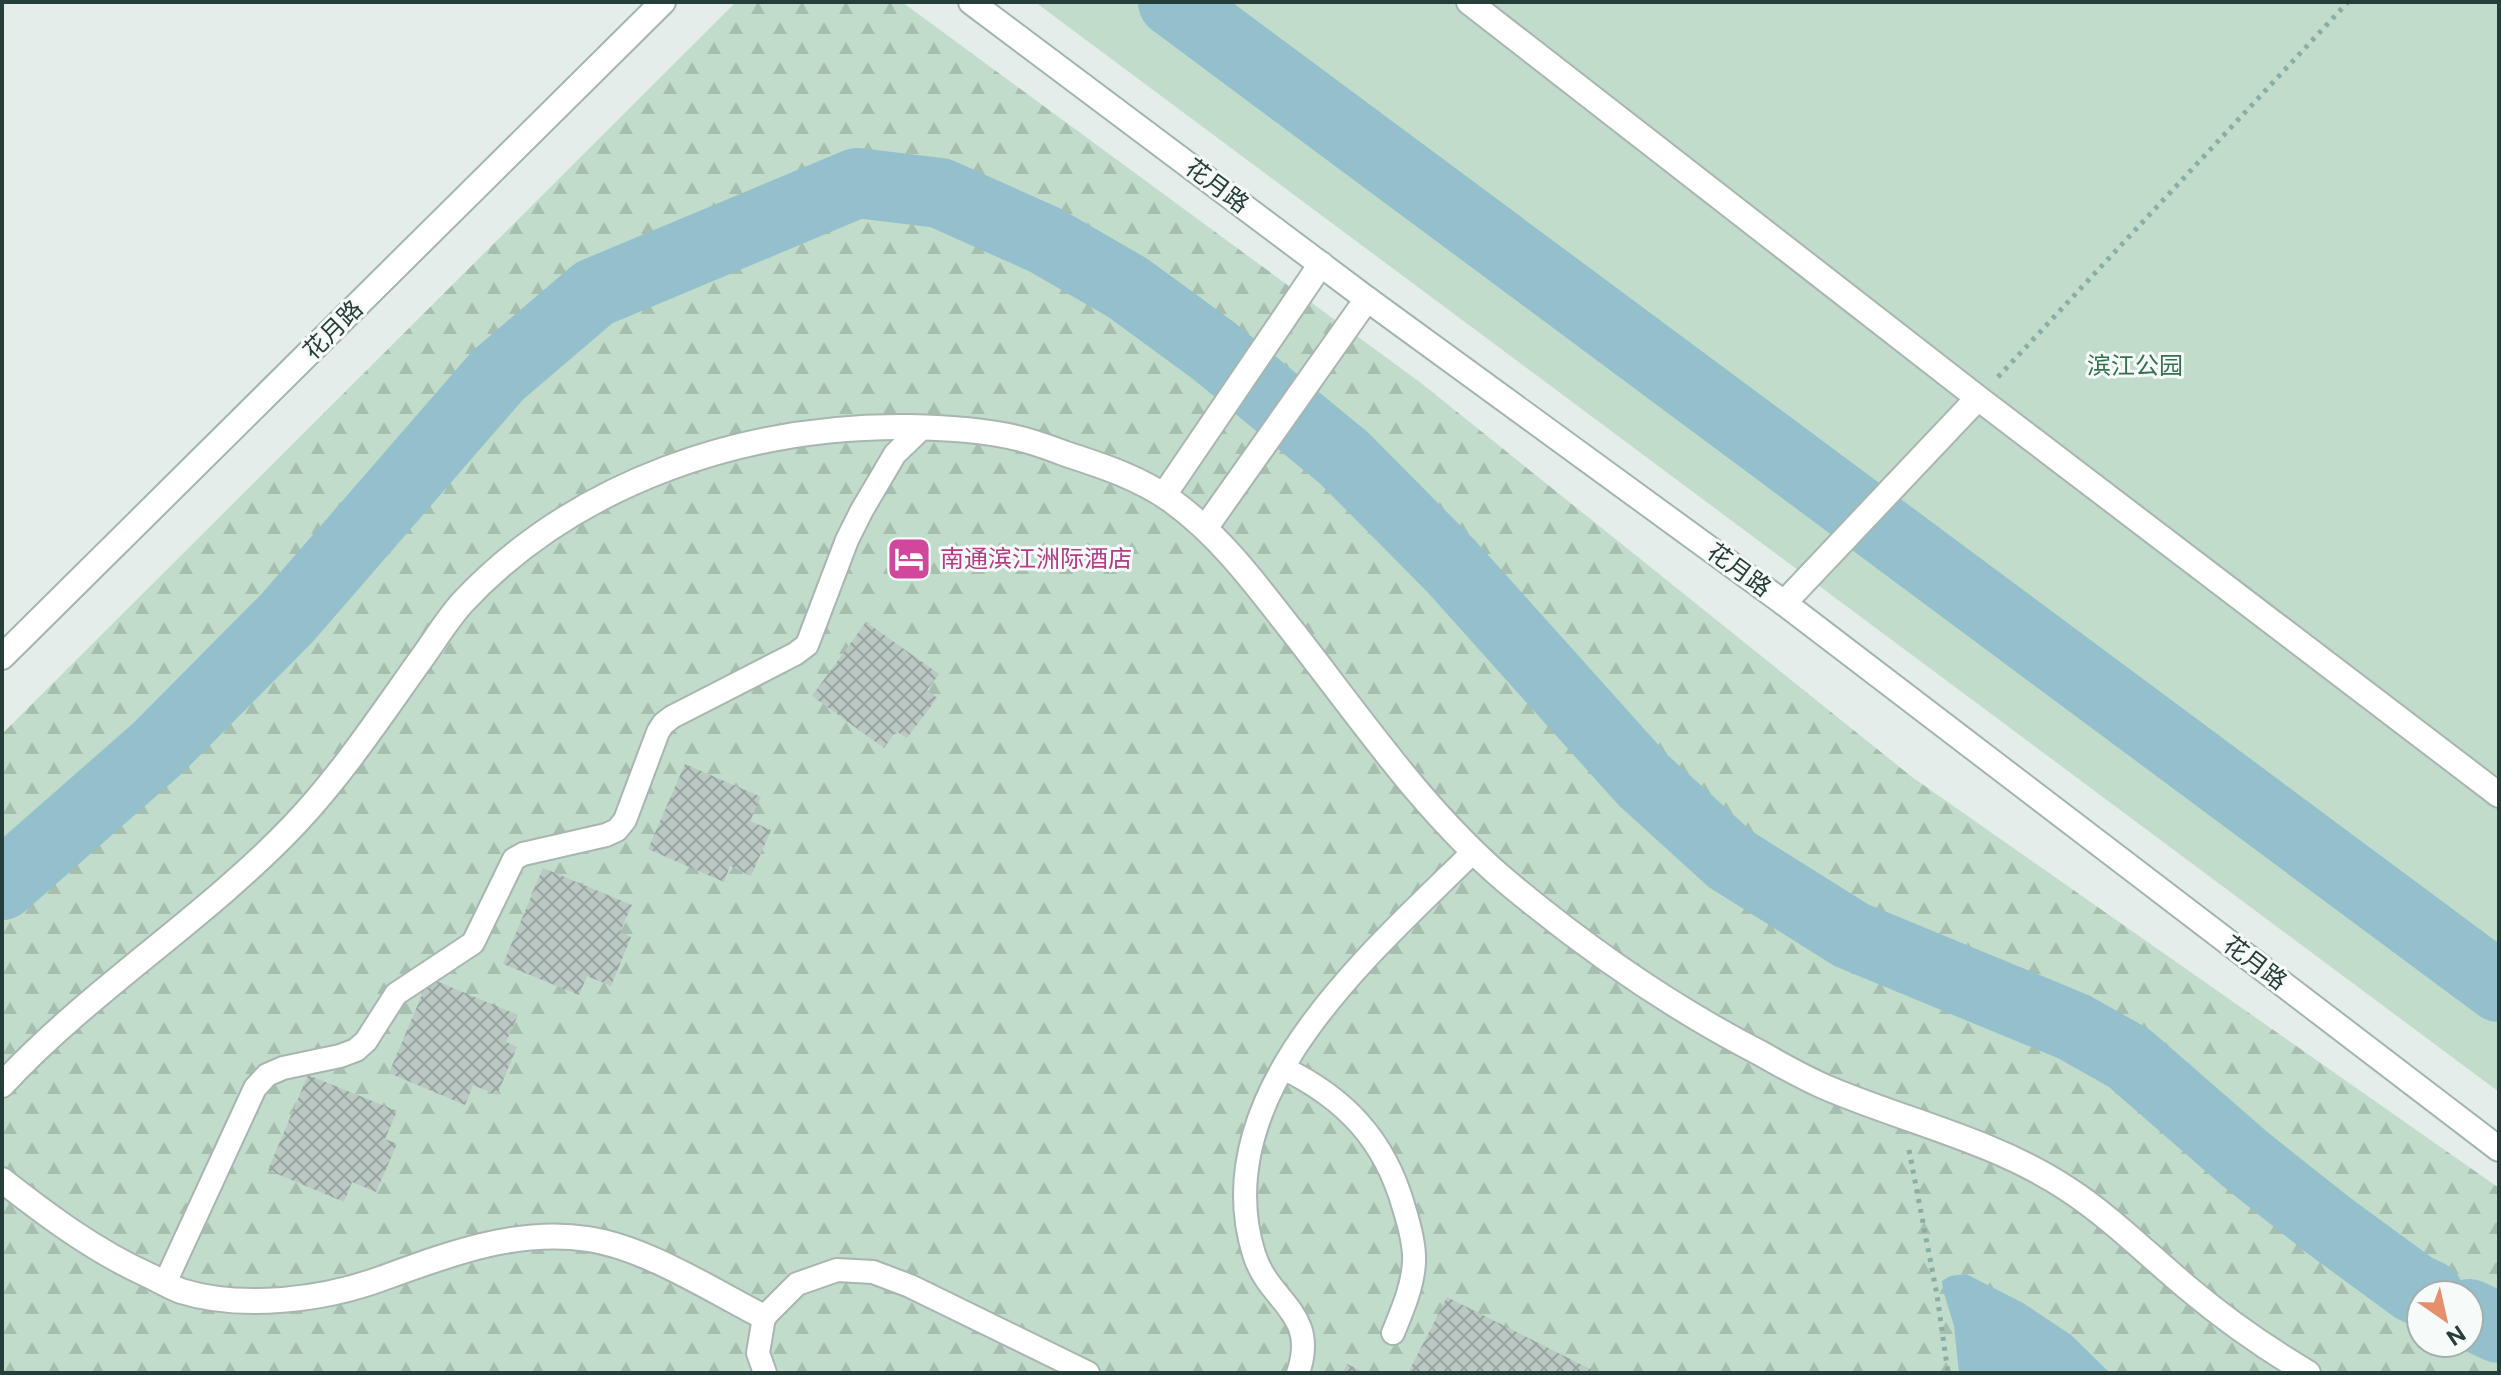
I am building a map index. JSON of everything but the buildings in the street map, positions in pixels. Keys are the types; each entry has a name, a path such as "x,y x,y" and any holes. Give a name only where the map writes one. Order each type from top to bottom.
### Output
{"street":[{"name":"花月路","path":"2,657 663,2"},
{"name":"花月路","path":"971,2 1367,299 1784,603 2499,1149"},
{"path":"1469,2 1978,398 2499,795"},
{"path":"1164,495 1321,264"},
{"path":"1206,527 1367,299"},
{"path":"1784,603 1978,398"},
{"path":"2,1085 19,1066 128,969 247,872 299,820 351,758 460,605 532,540 605,494 686,460 772,439 857,427 947,428 1021,439 1118,470 1164,495 1206,527 1245,570 1379,746 1472,853 1566,931 1640,983 1731,1038 1821,1085 2006,1154 2067,1188 2251,1338 2308,1373"},
{"path":"2,1180 38,1209 113,1259 181,1291 243,1302 302,1296 361,1286 487,1243 528,1236 588,1239 637,1252 764,1317"}],"lane":[{"path":"165,1283 255,1088 267,1075 283,1068 356,1050 366,1041 396,994 473,943 514,859 617,830 625,820 663,724 807,645 847,540 862,510 895,454 922,428"},
{"path":"1298,1373 1303,1337 1298,1319 1258,1266 1245,1215 1250,1150 1261,1115 1283,1068 1329,998 1397,924 1472,853"},
{"path":"1283,1068 1313,1083 1364,1127 1383,1156 1400,1193 1414,1262 1406,1301 1393,1333"},
{"path":"765,1373 758,1353 764,1317 797,1284 837,1270 873,1272 910,1286 1088,1373"}],"path":[{"path":"1978,398 2348,2"},
{"path":"1909,1120 1909,1158 1937,1295 1948,1373"}],"green space":[{"name":"南通滨江洲际酒店","path":"736,2 902,2 1421,383 1912,777 2499,1188 2499,1373 2,1373 2,734"},
{"name":"滨江公园","path":"1035,2 2499,2 2499,1092"}],"water":[{"path":"1966,1274 2023,1303 2071,1335 2110,1373 1959,1373 1954,1326 1942,1281 1950,1276"}],"waterway":[{"path":"1173,2 2499,987"},
{"path":"2,885 158,748 287,618 498,375 594,293 857,183 940,193 1045,240 1128,288 1214,351 1344,458 1451,566 1643,780 1730,859 1851,935 2074,1027 2129,1058 2245,1159 2405,1281"},
{"path":"2485,1321 2499,1328"}],"place":[{"name":"南通滨江洲际酒店","path":"909,559"}]}
